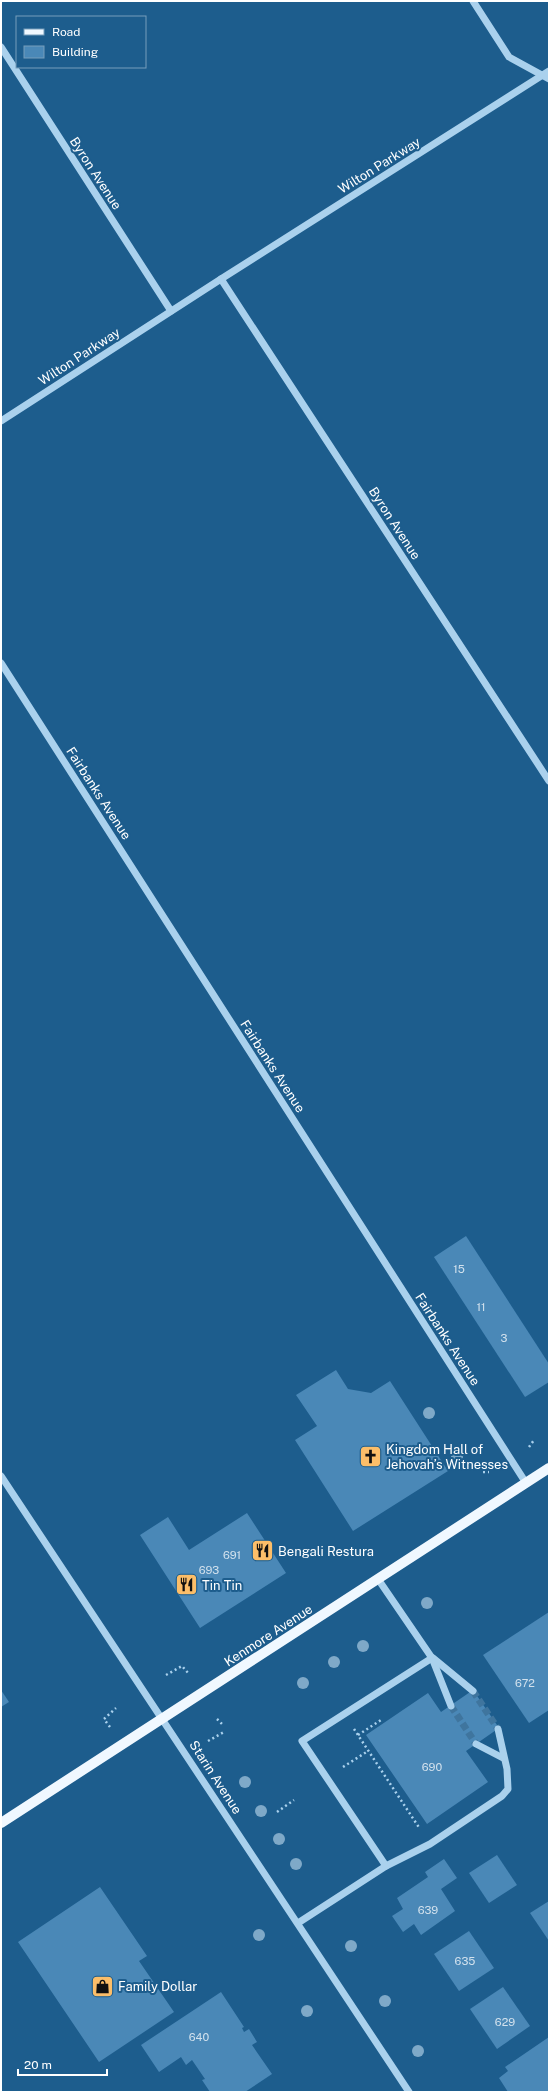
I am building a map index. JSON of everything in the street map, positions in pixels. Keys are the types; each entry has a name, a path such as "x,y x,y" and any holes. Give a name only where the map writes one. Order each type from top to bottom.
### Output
{"main road":[{"name":"Kenmore Avenue","path":"1,1823 549,1468"}],"street":[{"path":"473,1 509,57 547,75"},
{"name":"Byron Avenue","path":"1,47 171,311"},
{"name":"Wilton Parkway","path":"1,421 221,279 547,75"},
{"name":"Byron Avenue","path":"221,279 549,782"},
{"name":"Fairbanks Avenue","path":"1,663 526,1483"},
{"name":"Starin Avenue","path":"1,1476 163,1718 409,2092"},
{"path":"378,1579 432,1658 451,1706"},
{"path":"432,1658 473,1691"},
{"path":"386,1866 302,1741 432,1658"},
{"path":"298,1923 386,1866 430,1844 502,1796 508,1788 507,1769 503,1758 498,1729"},
{"path":"476,1744 503,1758"}],"path":[{"path":"529,1447 534,1440"},
{"path":"483,1472 489,1472"},
{"path":"166,1675 182,1666 189,1674"},
{"path":"110,1727 104,1719 116,1708"},
{"path":"217,1719 223,1725"},
{"path":"381,1720 357,1734 424,1835"},
{"path":"208,1741 224,1732"},
{"path":"343,1768 368,1751"},
{"path":"277,1812 294,1800"}],"building":[{"path":"466,1236 549,1364 549,1382 525,1397 434,1257"},
{"name":"Kingdom Hall of Jehovah’s Witnesses","path":"336,1370 348,1389 371,1393 390,1381 448,1471 353,1531 295,1440 317,1426 296,1395"},
{"path":"247,1513 286,1573 200,1628 140,1535 168,1517 189,1550"},
{"path":"549,1612 549,1710 529,1723 483,1655"},
{"path":"1,1690 9,1702 1,1707"},
{"path":"473,1690 499,1728 466,1751 488,1782 427,1824 366,1735 428,1693 441,1712"},
{"path":"497,1855 517,1885 489,1903 469,1873"},
{"path":"444,1859 457,1878 441,1889 455,1911 421,1935 414,1924 403,1932 392,1916 403,1909 397,1898 428,1877 425,1872"},
{"name":"Family Dollar","path":"100,1887 147,1956 139,1961 174,2012 99,2062 18,1942"},
{"path":"549,1901 549,1941 530,1913"},
{"path":"469,1931 494,1968 459,1991 434,1954"},
{"path":"503,1987 530,2026 497,2049 470,2009"},
{"path":"221,1992 244,2027 242,2028 244,2032 249,2029 257,2042 252,2045 272,2074 245,2092 210,2092 202,2080 205,2079 192,2060 186,2065 181,2057 159,2072 141,2045"},
{"path":"549,2037 549,2092 508,2092 499,2078 508,2071 505,2067"}],"tunnel":[{"path":"473,1691 498,1729"},
{"path":"451,1706 476,1744"}],"place":[{"name":"Kingdom Hall of Jehovah’s Witnesses","path":"371,1456"},
{"name":"Bengali Restura","path":"263,1551"},
{"name":"Tin Tin","path":"187,1585"},
{"name":"Family Dollar","path":"102,1986"}]}
